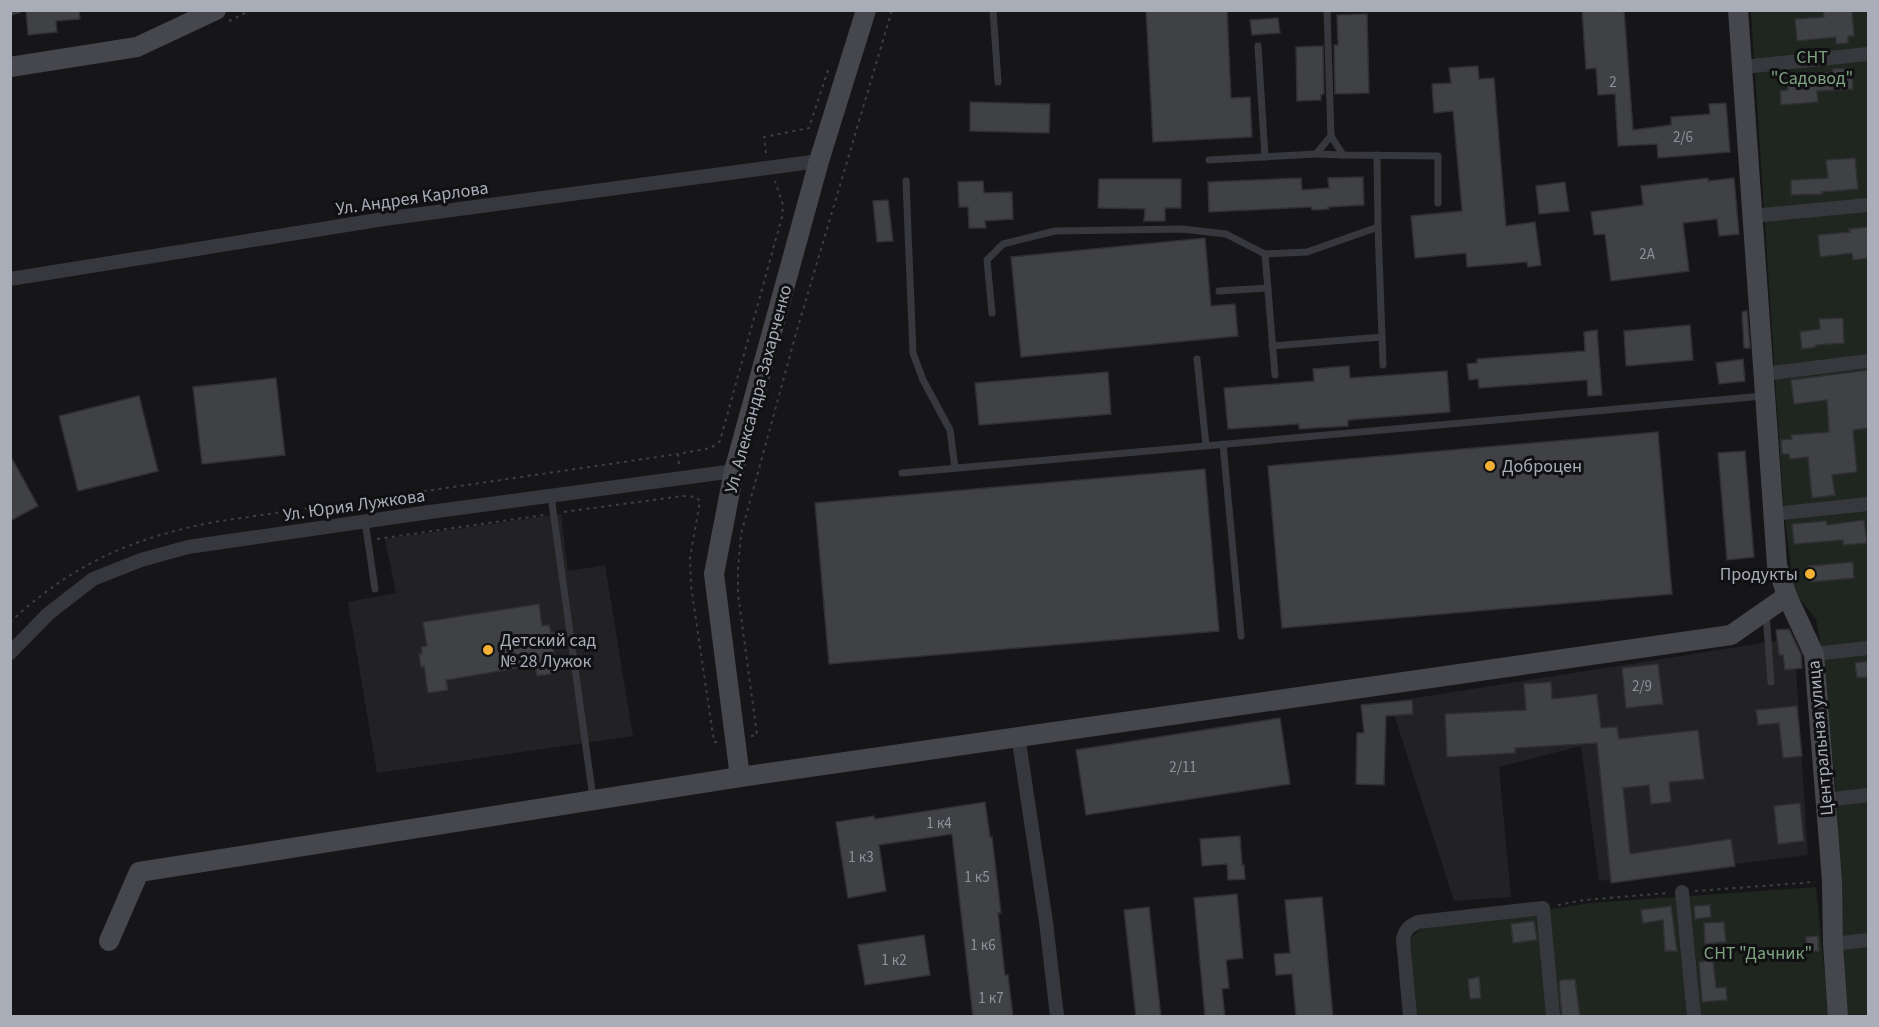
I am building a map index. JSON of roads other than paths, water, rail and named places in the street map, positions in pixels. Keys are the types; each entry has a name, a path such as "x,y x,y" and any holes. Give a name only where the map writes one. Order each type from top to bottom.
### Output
{"street":[{"path":"10,67 136,47 216,10"},
{"name":"Ул. Александра Захарченко","path":"740,777 714,574 734,471 819,161 866,10"},
{"name":"Центральная улица","path":"1738,10 1777,565 1787,596 1814,654 1832,881 1838,1017"},
{"path":"1743,67 1869,54"},
{"name":"Ул. Андрея Карлова","path":"10,279 384,219 819,161"},
{"path":"1752,216 1869,205"},
{"path":"1764,374 1869,361"},
{"name":"Ул. Юрия Лужкова","path":"10,653 48,614 93,579 141,560 188,547 734,471"},
{"path":"1774,514 1869,504"},
{"path":"109,941 139,872 1018,735 1731,635 1787,596"},
{"path":"1814,654 1869,648"},
{"path":"1018,735 1058,1017"},
{"path":"1825,800 1869,795"},
{"path":"1682,892 1694,1017"},
{"path":"1410,1017 1403,939 1404,933 1412,924 1543,908 1553,1017"},
{"path":"1833,944 1869,940"}],"lane":[{"path":"10,12 18,10"},
{"path":"993,10 998,82"},
{"path":"1327,10 1331,136 1344,154"},
{"path":"1258,46 1265,157"},
{"path":"1316,154 1331,136"},
{"path":"1209,160 1316,154 1438,156 1438,203"},
{"path":"1377,155 1383,365"},
{"path":"906,181 913,353 923,380 950,430 955,468"},
{"path":"992,313 987,260 1003,244 1055,231 1182,229 1226,234 1265,254 1307,252 1378,227"},
{"path":"1265,254 1275,375"},
{"path":"1219,291 1268,288"},
{"path":"1272,346 1382,337"},
{"path":"1197,359 1206,445"},
{"path":"902,473 1765,396"},
{"path":"1223,444 1241,636"},
{"path":"551,496 593,800"},
{"path":"365,521 375,589"},
{"path":"1766,610 1771,682"}],"place":[{"name":"Доброцен","path":"1490,466"},
{"name":"Продукты","path":"1810,574"},
{"name":"Детский сад № 28 Лужок","path":"488,650"}],"park label":[{"name":"СНТ \"Садовод\"","path":"1812,67"},
{"name":"СНТ \"Дачник\"","path":"1758,953"}]}
